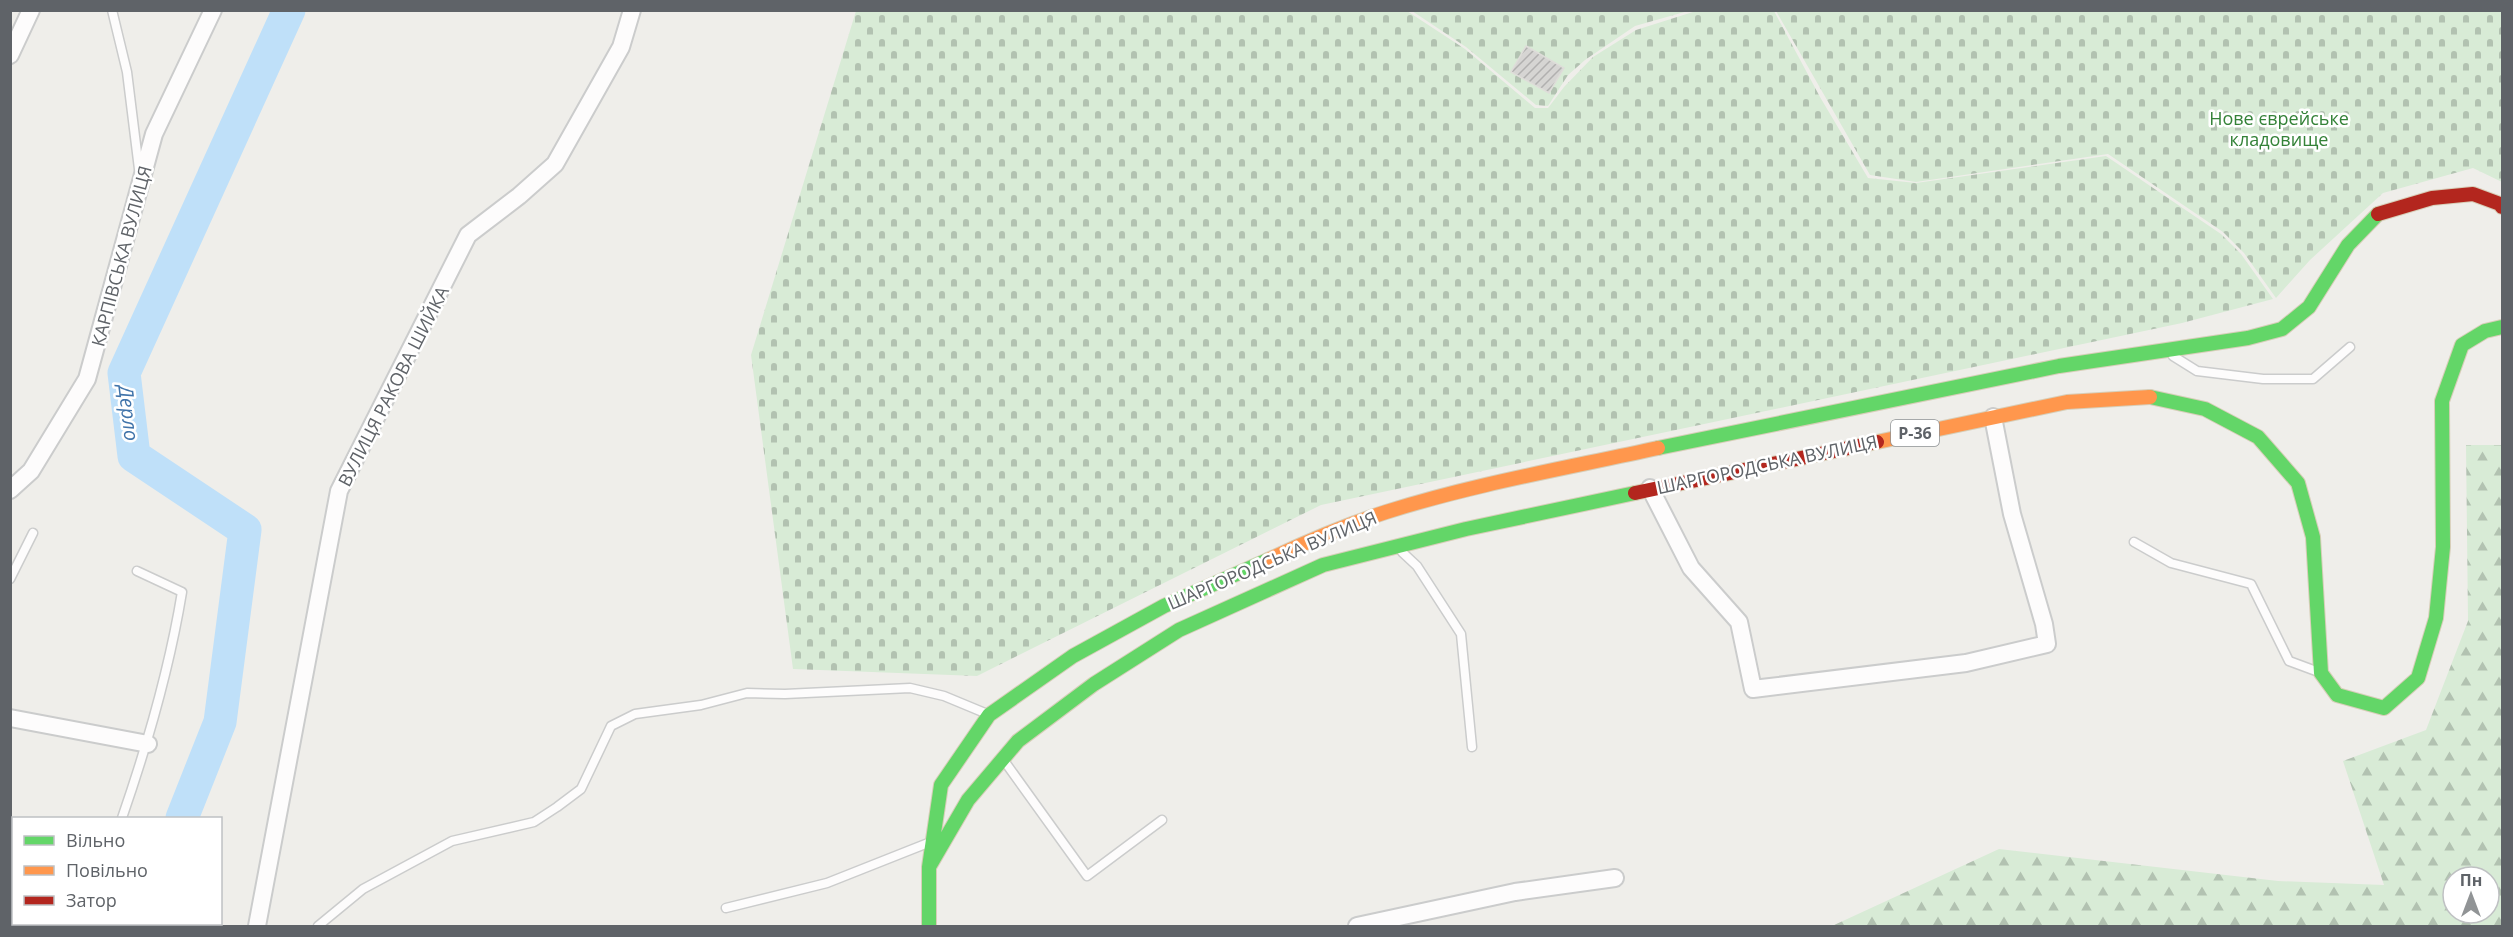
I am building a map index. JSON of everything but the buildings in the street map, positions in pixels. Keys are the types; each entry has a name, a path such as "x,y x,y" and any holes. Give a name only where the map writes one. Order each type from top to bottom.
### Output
{"main road":[{"name":"ШАРГОРОДСЬКА ВУЛИЦЯ","path":"928,927 929,867 941,785 989,715 1073,656 1164,606 1314,539 1386,512 1460,492 1681,443 2059,366 2248,338 2282,329 2309,307 2348,245 2378,214 2432,198 2473,194 2500,204 2502,207"},
{"path":"2321,673 2337,695 2384,708 2418,678 2436,618 2444,547 2442,401 2462,345 2485,331 2502,327"},
{"name":"ШАРГОРОДСЬКА ВУЛИЦЯ","path":"929,867 968,800 1018,741 1094,684 1179,630 1323,565 1395,545 1650,488 2067,402 2154,397 2205,410 2258,437 2298,483 2313,537 2321,673"}],"street":[{"path":"10,55 31,10"},
{"name":"КАРПІВСЬКА ВУЛИЦЯ","path":"10,490 31,471 87,379 154,134 213,10"},
{"name":"ВУЛИЦЯ РАКОВА ШИЙКА","path":"256,927 339,491 468,236 555,164 621,46 632,10"},
{"path":"1650,488 1691,568 1739,622 1753,689 1965,663 2047,644 2044,624 2012,514 1994,417"},
{"path":"10,718 148,744"},
{"path":"1357,927 1515,892 1615,878"}],"lane":[{"path":"112,10 127,72 141,181"},
{"path":"2165,350 2197,371 2263,379 2313,379 2350,347"},
{"path":"10,579 33,532"},
{"path":"2134,542 2171,563 2251,584 2273,633 2289,661 2321,673"},
{"path":"1395,545 1417,566 1461,634 1472,747"},
{"path":"123,817 148,744 172,652 182,592 137,571"},
{"path":"318,927 363,889 452,841 534,822 557,807 580,789 610,726 635,714 701,705 747,693 796,694 910,688 945,696 989,715"},
{"path":"1003,759 1087,876 1162,820"},
{"path":"726,908 827,883 933,841"}],"green space":[{"path":"856,11 1407,11 1465,49 1535,108 1548,108 1564,87 1593,57 1636,30 1696,11 1774,11 1820,97 1868,178 1916,183 2106,156 2221,234 2241,254 2273,299 2182,323 1321,505 977,676 793,669 751,355"},
{"path":"1412,11 1688,11 1635,26 1585,60 1568,75 1548,106 1536,105 1466,47"},
{"name":"Нове єврейське кладовище","path":"1776,11 2502,11 2502,182 2473,168 2383,193 2310,260 2276,298 2244,253 2223,232 2108,154 1916,182 1870,175"},
{"path":"2466,445 2502,445 2502,926 1832,926 1999,849 2278,881 2384,885 2343,761 2426,730 2468,621"}],"waterway":[{"name":"Дерло","path":"182,817 220,722 245,530 134,456 124,373 289,10"}],"traffic: fast":[{"path":"1658,448 2059,366 2248,338 2282,329 2309,307 2348,245 2378,214"},
{"path":"2150,397 2205,409 2258,437 2298,483 2313,537 2321,673 2337,695 2384,708 2418,678 2436,618 2443,547 2442,401 2462,345 2485,331 2502,327"},
{"path":"929,867 968,800 1018,741 1094,684 1179,630 1323,565 1466,529 1635,493"},
{"path":"929,926 929,867 941,785 989,715 1073,656 1164,606 1268,560"}],"traffic: slow":[{"path":"1877,442 2067,402 2150,397"},
{"path":"1268,560 1341,528 1419,502 1658,448"}],"traffic: jam":[{"path":"2378,214 2432,198 2473,194 2500,204 2502,207"},
{"path":"1635,493 1877,442"}]}
